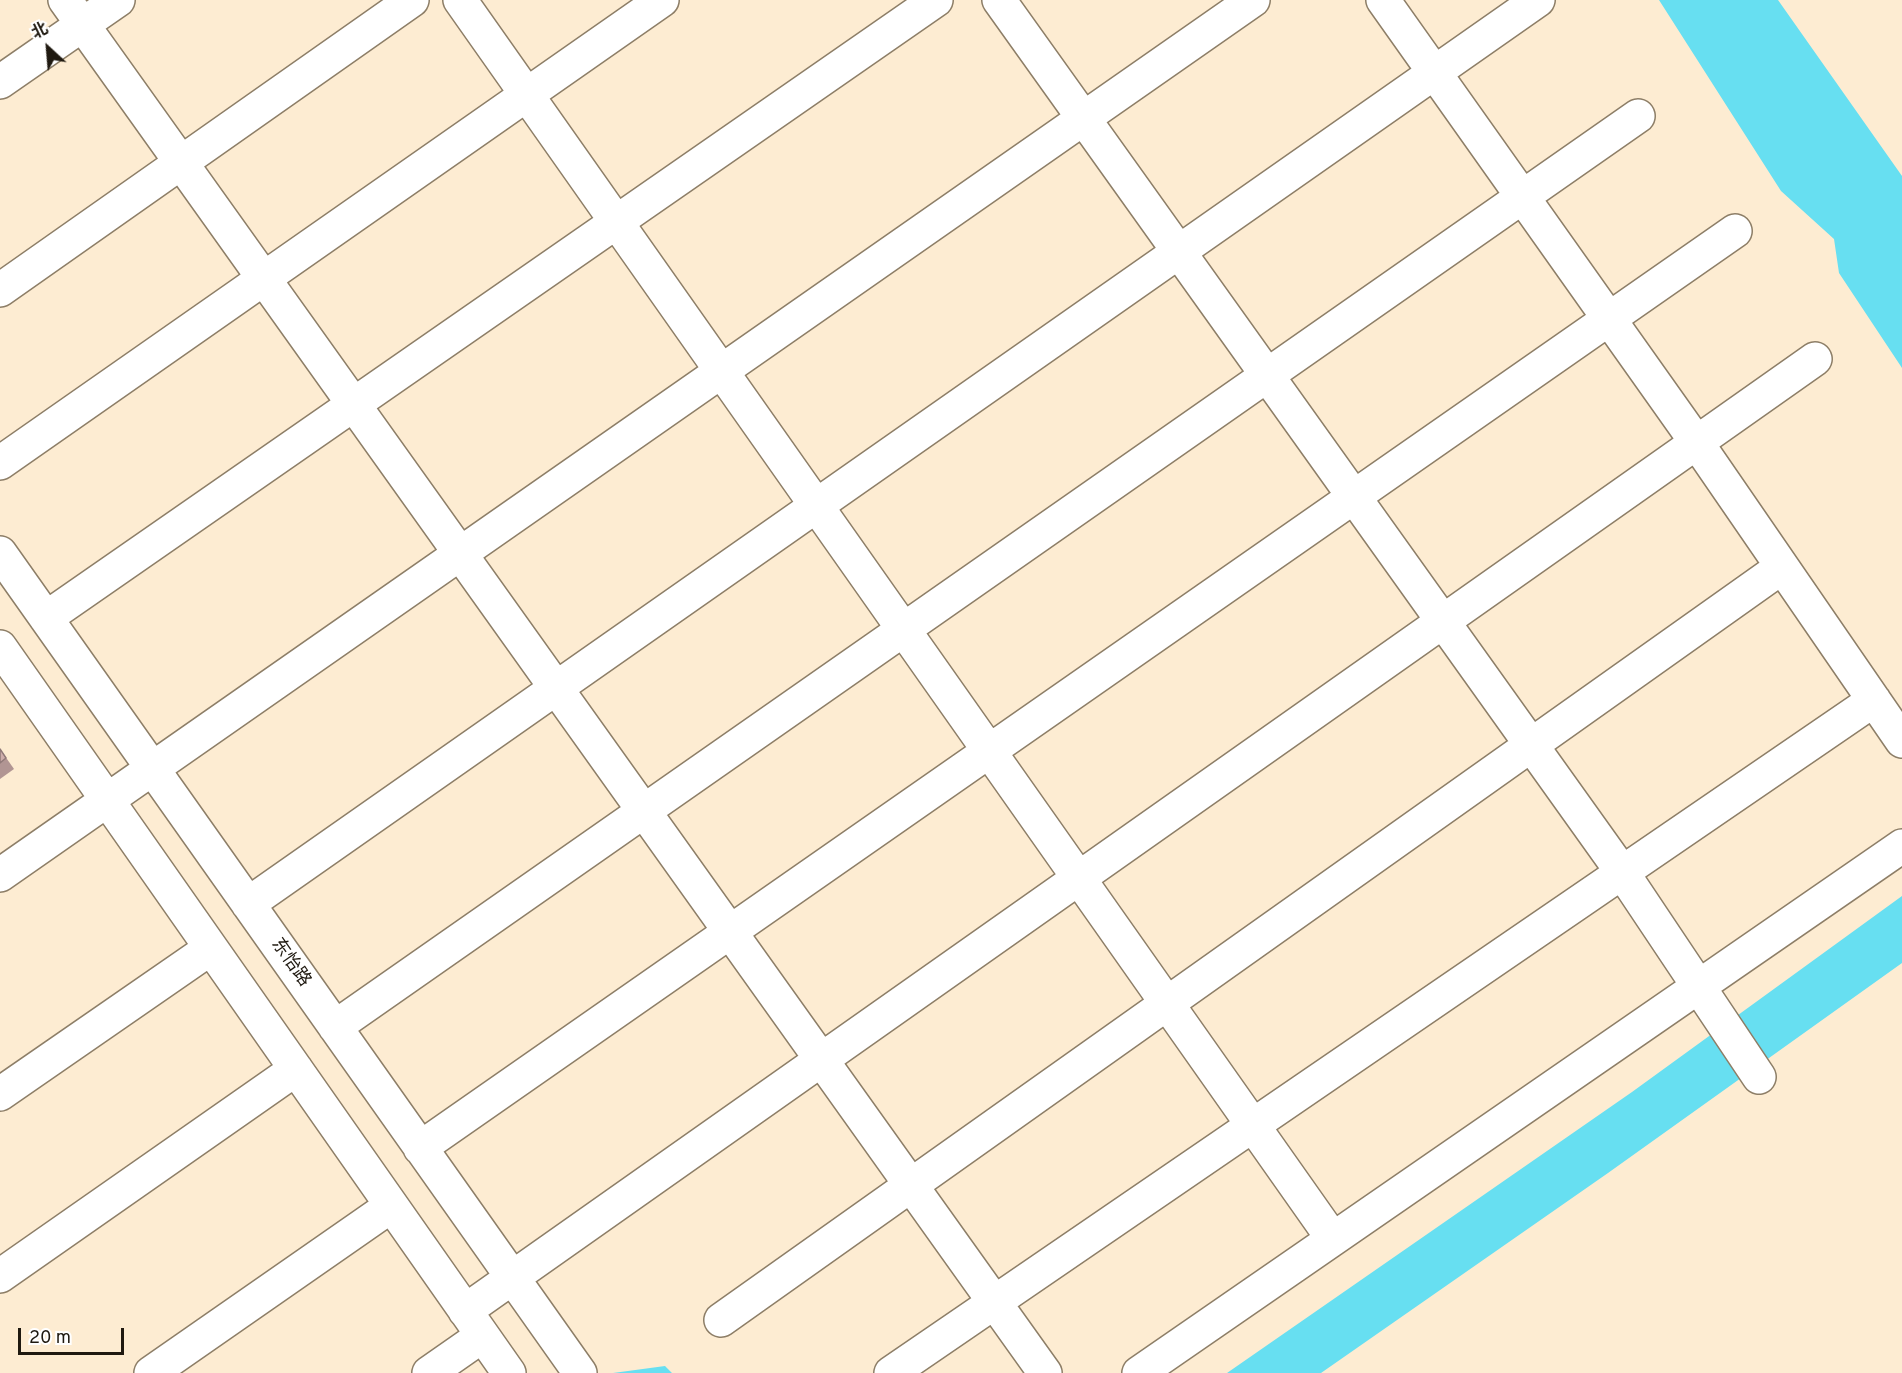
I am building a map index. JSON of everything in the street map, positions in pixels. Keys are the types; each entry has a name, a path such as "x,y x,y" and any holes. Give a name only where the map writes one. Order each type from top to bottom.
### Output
{"street":[{"path":"0,82 74,12 118,0"},
{"path":"0,290 412,0"},
{"path":"460,0 1333,1239"},
{"path":"0,464 662,0"},
{"path":"46,618 936,0"},
{"path":"999,0 1622,872 1700,985 1759,1077"},
{"path":"0,875 1253,0"},
{"path":"1383,0 1696,443 1902,741"},
{"path":"248,904 1538,0"},
{"path":"74,12 1045,1373"},
{"path":"335,1027 1638,116"},
{"path":"420,1148 1735,231"},
{"path":"429,1373 513,1277 1815,359"},
{"name":"东怡路","path":"0,552 573,1364"},
{"path":"721,1320 1782,567"},
{"path":"0,648 507,1371"},
{"path":"891,1373 1874,700"},
{"path":"1139,1373 1902,846"},
{"path":"0,1094 211,948"},
{"path":"0,1276 296,1070"},
{"path":"151,1373 391,1206"}],"water":[{"path":"1659,0 1778,0 1902,176 1902,368 1839,273 1834,239 1781,191"},
{"path":"1902,896 1902,963 1608,1173 1321,1373 1227,1373 1632,1092"},
{"path":"665,1366 672,1373 613,1373"}],"building":[{"path":"0,749 6,758 0,763"}]}
